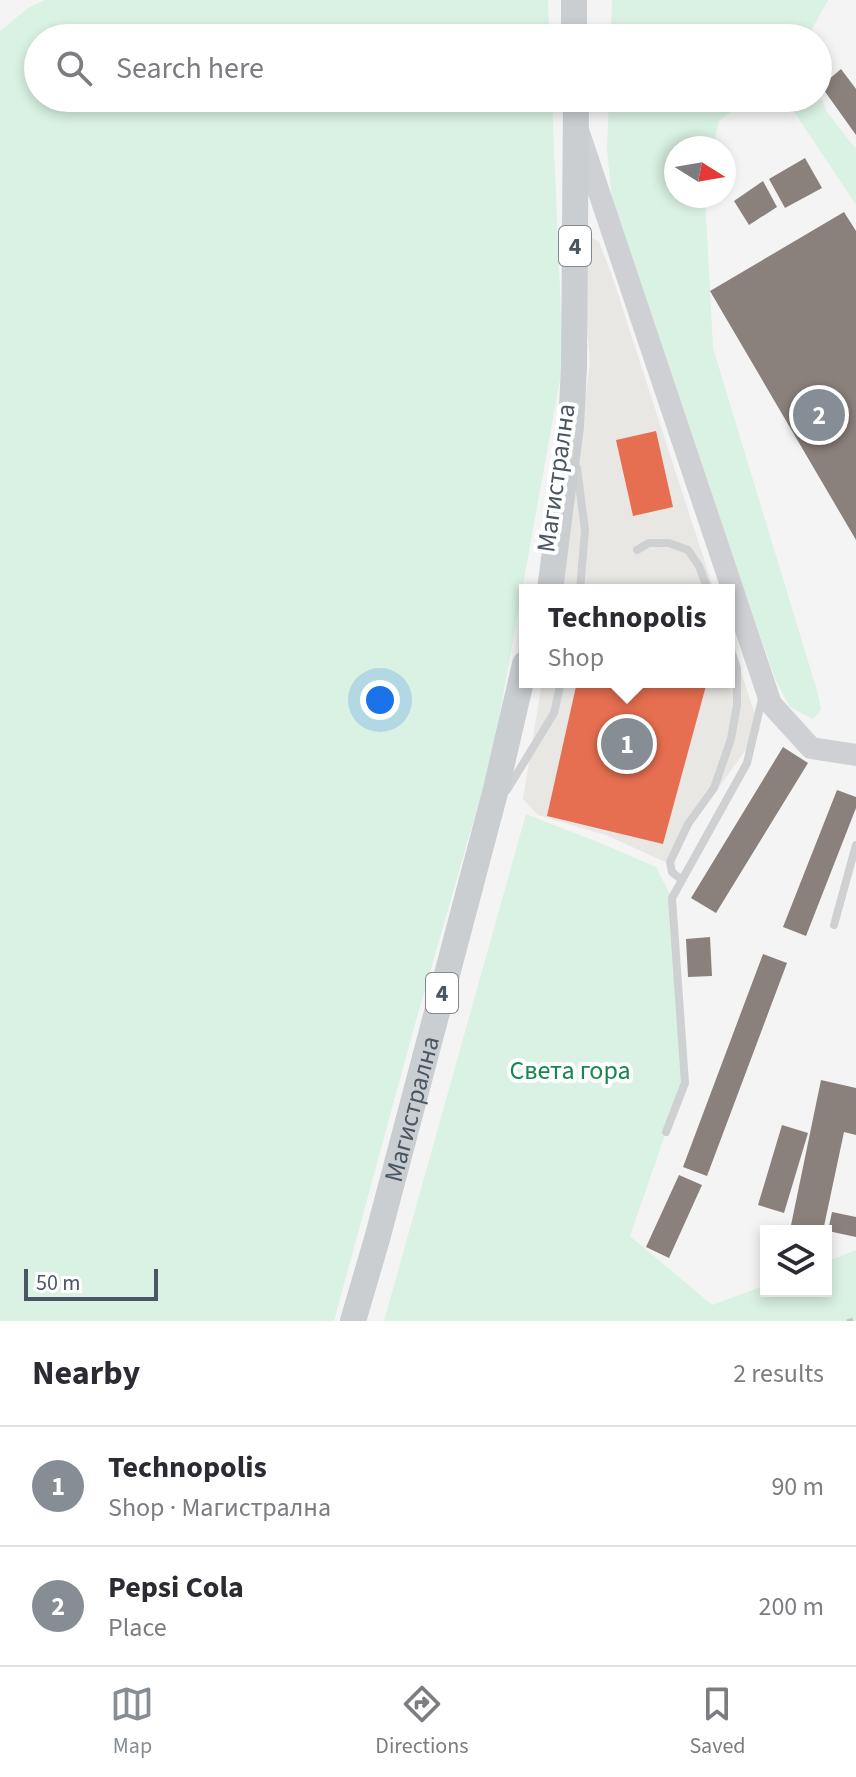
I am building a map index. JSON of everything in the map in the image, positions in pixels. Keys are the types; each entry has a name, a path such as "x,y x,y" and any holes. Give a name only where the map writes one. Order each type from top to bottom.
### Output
{"main road":[{"path":"574,0 574,24"},
{"name":"Магистрална","path":"551,584 571,426 576,112"},
{"name":"Магистрална","path":"540,584 562,425 574,367"},
{"name":"Магистрална","path":"353,1321 496,789 519,688"},
{"name":"Магистрална","path":"364,1321 532,688"}],"street":[{"path":"576,125 730,584"},
{"path":"735,598 771,704 811,748 856,755"}],"lane":[{"path":"571,426 585,530 580,584"},
{"path":"637,550 649,543 669,543 688,550 706,584"},
{"path":"683,878 672,872 670,862 688,824 714,788 731,739 737,705 735,662"},
{"path":"666,1132 685,1083 672,898 747,763 765,687"},
{"path":"506,791 554,713 560,688"},
{"path":"834,925 856,845"}],"path":[{"path":"847,1321 856,1318"}],"shaded area":[{"path":"579,236 589,236 599,242 612,276 712,584 562,584 590,362"},
{"path":"735,653 760,730 665,862 606,835 538,815 523,799 541,688 735,688"}],"green space":[{"path":"45,0 548,0 549,24 24,24 24,112 553,112 563,363 523,584 519,584 519,607 492,757 334,1321 0,1321 0,31 28,8"},
{"path":"612,0 828,0 815,24 611,24"},
{"path":"608,112 730,112 719,121 716,136 664,136 664,208 706,208 713,348 818,694 821,710 813,719 790,707 776,681 614,221 607,149"},
{"path":"794,112 827,112 856,149 856,205"},
{"name":"Света гора","path":"526,814 656,867 672,898 685,1083 630,1236 712,1305 760,1287 760,1297 832,1297 832,1260 856,1250 856,1321 384,1321"}],"building: Shops":[{"path":"656,431 673,507 633,516 616,440"},
{"path":"576,688 705,688 663,844 547,816"}],"building: Industry":[{"path":"841,69 856,89 856,135 832,101 832,77"},
{"path":"805,158 822,188 785,208 769,179"},
{"path":"763,181 777,207 749,225 736,200"},
{"path":"844,212 856,231 856,540 710,291"},
{"path":"783,747 808,763 716,913 691,898"},
{"path":"837,790 856,797 856,808 806,936 783,927"},
{"path":"710,937 712,976 688,977 686,939"},
{"path":"763,954 787,963 707,1176 683,1167"},
{"path":"821,1080 856,1088 856,1135 844,1132 824,1225 791,1225"},
{"path":"782,1125 808,1133 784,1213 758,1205"},
{"path":"679,1175 702,1185 669,1258 646,1247"},
{"path":"832,1212 856,1217 856,1237 832,1232 832,1225 829,1225"}],"place":[{"name":"Pepsi Cola","path":"819,415"},
{"name":"Technopolis","path":"627,744"}]}
